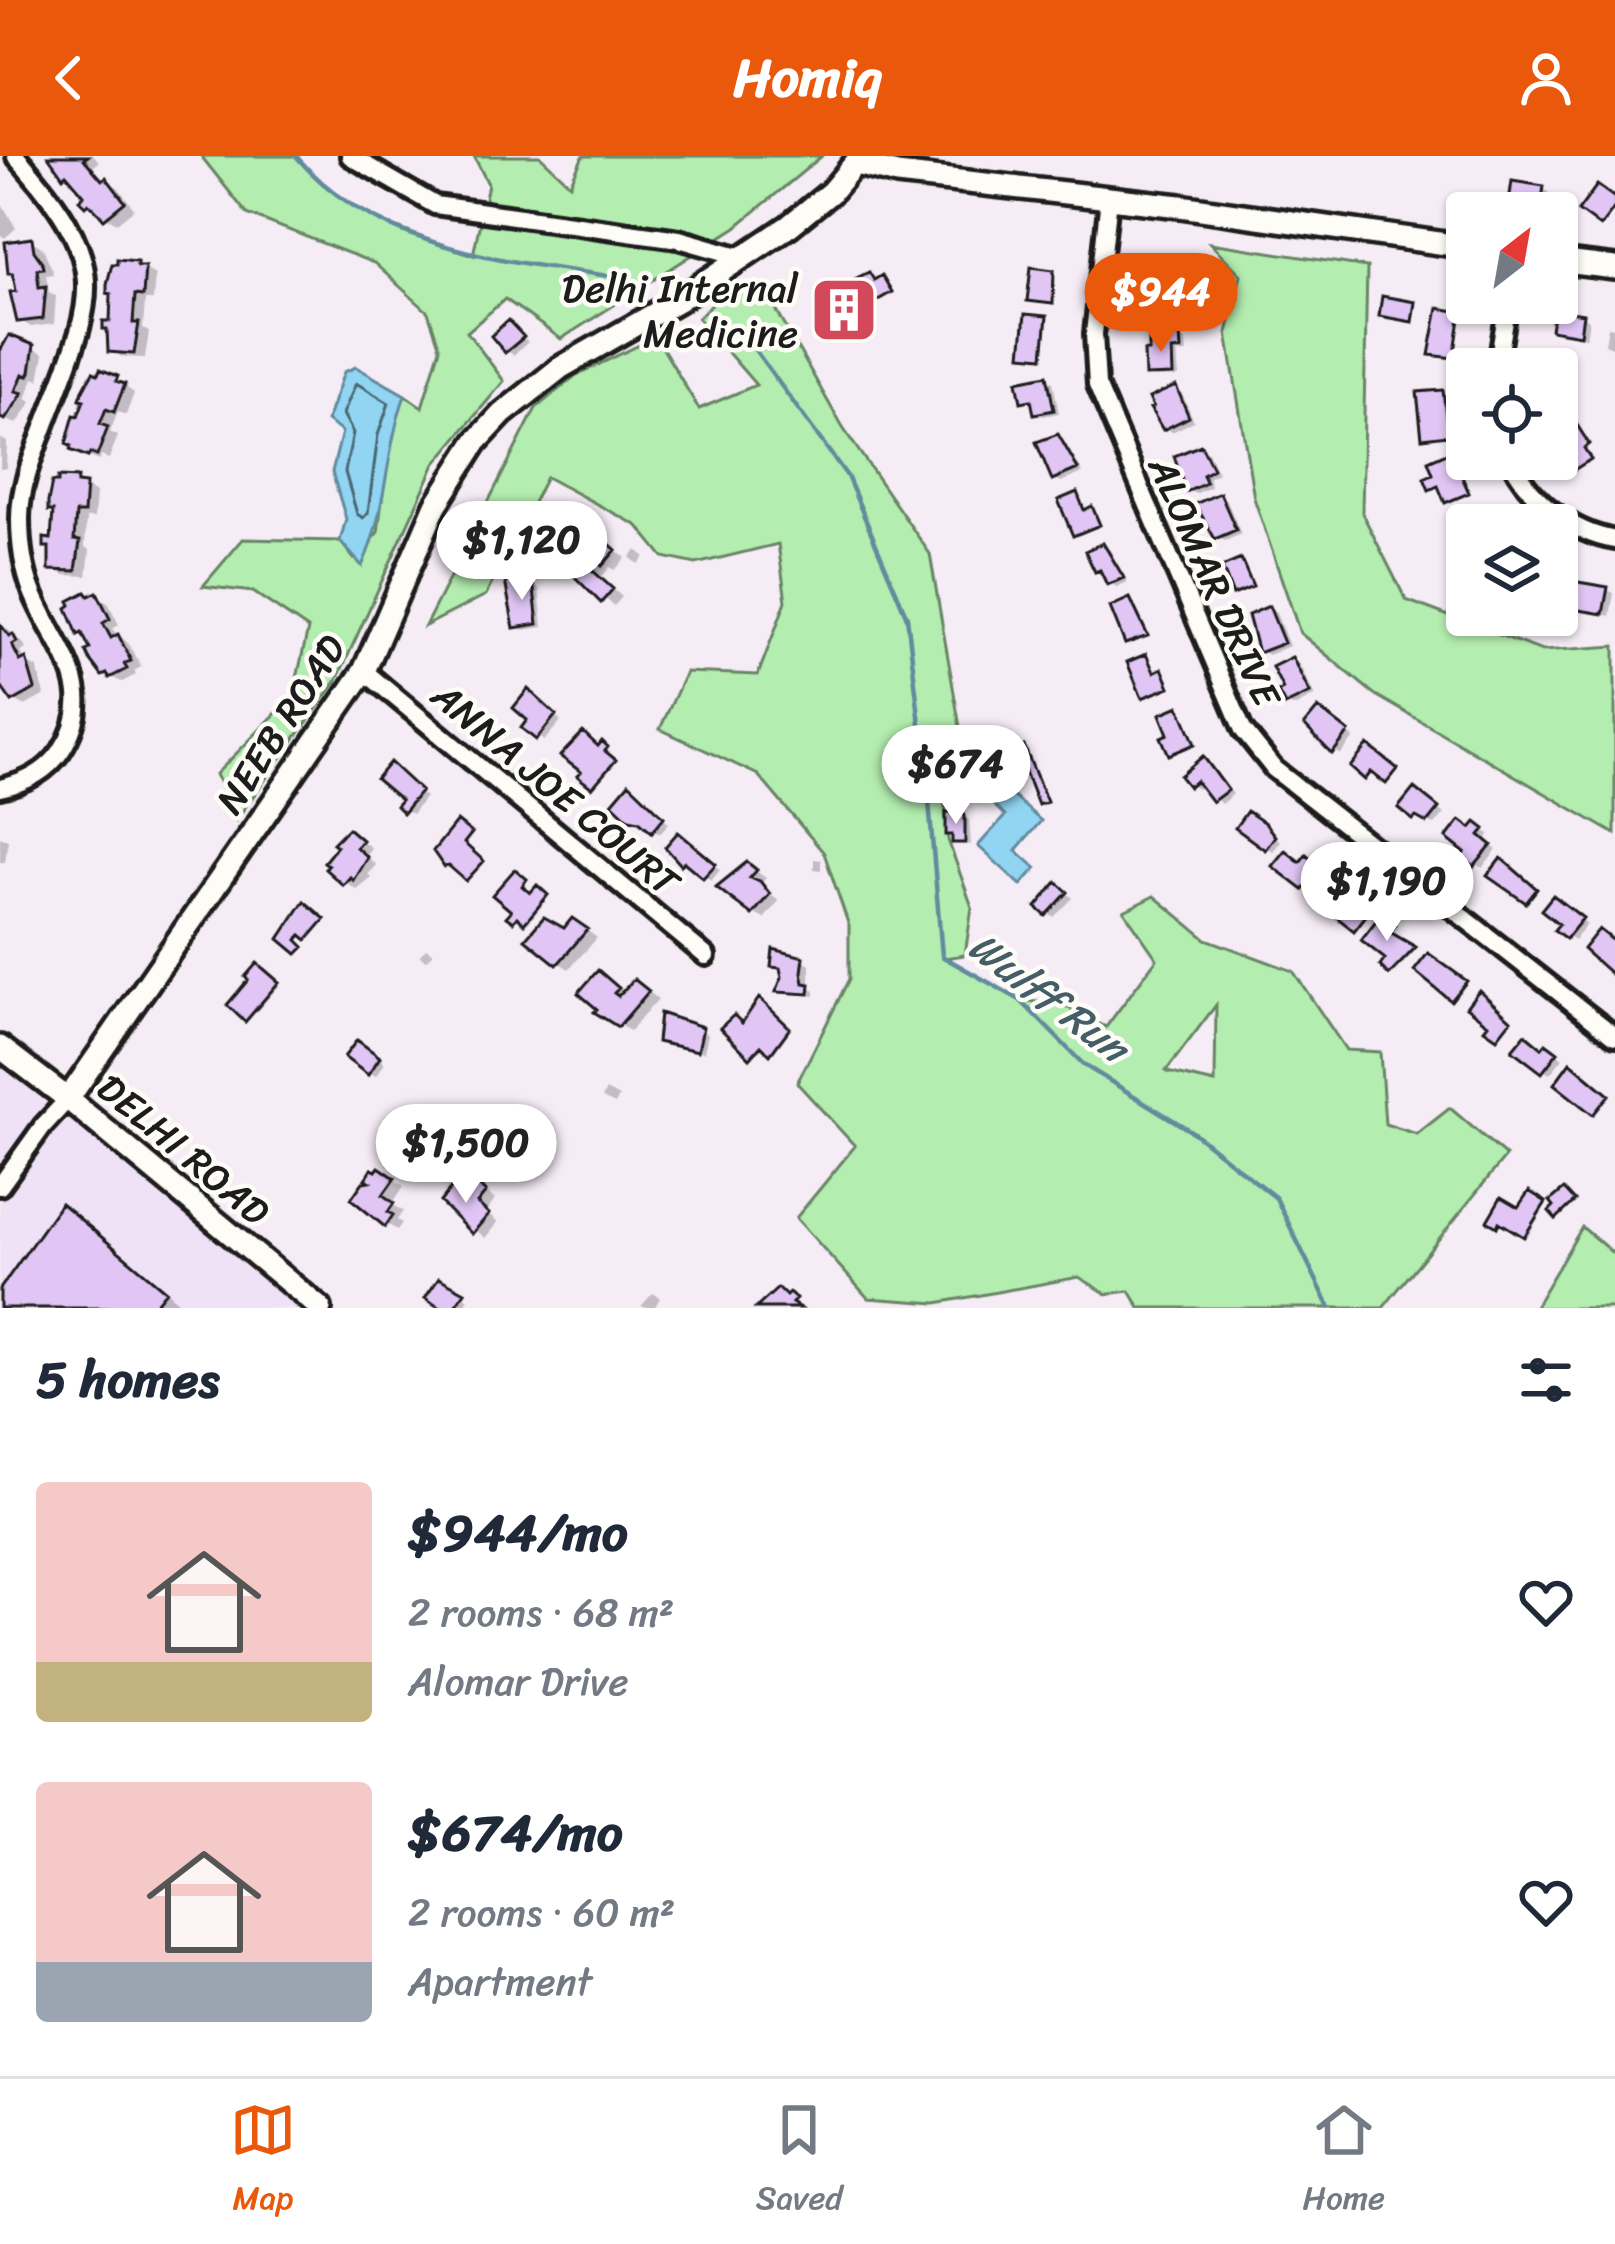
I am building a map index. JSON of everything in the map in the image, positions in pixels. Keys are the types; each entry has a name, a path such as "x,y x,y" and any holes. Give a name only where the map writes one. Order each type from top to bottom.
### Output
{"street":[{"path":"0,788 26,781 55,759 75,723 78,705 73,671 26,575 20,516 34,454 84,322 87,282 73,228 16,156"},
{"path":"350,156 434,205 679,239 742,257"},
{"path":"858,160 897,174 1446,244"},
{"name":"NEEB ROAD","path":"0,1186 68,1099 364,671 436,505 454,472 502,414 560,368 660,311 797,220 831,192 858,160"},
{"name":"ALOMAR DRIVE","path":"1108,198 1094,334 1097,385 1243,730 1274,769 1615,1036"},
{"path":"1578,264 1615,268"},
{"path":"1526,480 1546,506 1584,531 1615,540"},
{"name":"ANNA JOE COURT","path":"364,671 706,956"},
{"name":"DELHI ROAD","path":"0,1047 320,1308"}],"shaded area":[{"path":"0,1047 320,1308 0,1308"}],"green space":[{"path":"201,156 296,156 334,193 355,206 473,255 488,184 474,156 540,156 570,184 583,156 822,156 736,227 561,339 505,299 467,332 504,381 435,464 336,682 236,820 216,774 293,696 308,629 253,592 203,586 243,539 340,541 354,559 378,532 390,437 405,395 422,407 440,348 428,312 374,263 247,214"},
{"path":"1210,243 1367,267 1362,513 1406,600 1446,615 1446,636 1502,636 1542,651 1615,646 1615,834 1374,694 1300,633 1254,498 1227,333 1241,275"},
{"path":"762,285 843,428 930,554 961,733 943,779 948,840 972,907 965,955 944,958 1020,1000 1062,1005 1106,1027 1157,959 1124,911 1154,896 1206,939 1293,971 1346,1050 1380,1052 1385,1124 1417,1134 1450,1108 1506,1156 1383,1308 1140,1308 1130,1291 1107,1294 1079,1277 937,1303 868,1298 796,1218 855,1146 797,1083 849,979 849,926 824,853 758,775 660,729 686,672 758,675 786,601 778,544 696,564 663,557 638,526 546,477 486,595 425,626 536,408 575,376 656,337 699,409 756,385 698,318 726,290","holes":["1216,1005 1215,1083 1166,1071"]},
{"path":"1582,1227 1615,1255 1615,1308 1534,1308"}],"water":[{"path":"356,367 405,395 362,566 340,541 346,519 332,472 342,432 327,421 344,372"},
{"path":"1005,789 1041,821 1016,850 1036,868 1021,885 978,846 1005,816 992,803"}],"building":[{"path":"48,156 88,156 84,159 125,202 104,219 79,200 84,195"},
{"path":"1512,181 1544,186 1543,192 1510,192"},
{"path":"1597,185 1615,198 1615,207 1600,227 1578,211"},
{"path":"32,238 43,268 37,269 39,287 46,286 43,319 17,322 10,292 16,291 13,273 8,273 5,242"},
{"path":"117,259 145,266 143,296 135,295 133,323 139,323 134,354 108,352 107,329 103,329 103,321 110,321 107,284"},
{"path":"1031,267 1054,270 1053,304 1027,301"},
{"name":"Delhi Internal Medicine","path":"869,272 874,280 882,275 892,292 836,324 820,296"},
{"path":"1146,286 1167,289 1163,318 1143,316"},
{"path":"1382,296 1415,302 1412,322 1379,316"},
{"path":"1438,308 1446,309 1446,324 1459,324 1456,348 1446,348 1446,357 1429,355"},
{"path":"1578,313 1583,314 1580,335 1551,330 1552,324 1578,324"},
{"path":"1025,314 1047,316 1043,357 1021,355"},
{"path":"508,320 524,337 505,353 491,336"},
{"path":"1180,334 1181,350 1172,351 1173,375 1145,376 1149,336"},
{"path":"9,335 34,345 30,372 23,374 16,391 23,393 5,420 0,418 0,351"},
{"path":"100,369 125,384 114,412 106,409 100,424 108,427 97,456 90,453 88,457 66,444 84,400 80,399 83,390"},
{"path":"1047,375 1054,410 1034,414 1031,400 1021,402 1017,381"},
{"path":"1176,386 1189,417 1163,430 1149,398"},
{"path":"1443,390 1446,435 1422,438 1417,392"},
{"path":"1578,427 1589,444 1584,448 1591,459 1578,467"},
{"path":"1058,434 1078,469 1052,480 1036,442"},
{"path":"1201,445 1213,469 1203,475 1206,483 1186,492 1174,456"},
{"path":"1446,453 1446,480 1463,480 1469,493 1445,503 1438,486 1429,490 1424,478 1433,474 1428,461"},
{"path":"58,477 78,478 77,483 86,484 84,513 76,513 74,540 80,541 76,571 49,570 49,547 44,547 44,538 51,539 53,511 48,511 48,502 52,482 58,482"},
{"path":"1077,492 1084,510 1092,506 1100,525 1073,536 1058,500"},
{"path":"1220,493 1236,530 1215,539 1195,504"},
{"path":"597,533 616,550 592,570 613,589 601,603 566,568"},
{"path":"1103,543 1124,578 1107,585 1085,551"},
{"path":"1241,559 1253,587 1233,595 1222,567"},
{"path":"505,581 515,584 533,581 538,624 514,628"},
{"path":"1578,582 1608,587 1603,614 1578,610"},
{"path":"86,592 89,596 97,592 110,619 103,623 111,638 118,634 131,661 124,664 127,669 109,678 90,660 86,651 90,649 82,633 78,635 67,608 69,601"},
{"path":"1130,598 1148,636 1125,644 1110,607"},
{"path":"1269,606 1284,643 1258,653 1248,615"},
{"path":"0,624 9,636 13,634 17,642 12,645 20,661 26,658 35,689 12,702 0,685"},
{"path":"1146,654 1154,672 1162,668 1170,687 1142,698 1127,662"},
{"path":"1292,657 1310,693 1285,705 1272,667"},
{"path":"528,689 556,715 536,740 521,728 527,720 513,708"},
{"path":"1179,706 1195,744 1169,755 1161,737 1168,734 1160,714"},
{"path":"1318,708 1349,732 1332,754 1304,725"},
{"path":"583,732 598,746 602,741 616,760 592,788 560,756"},
{"path":"1002,734 1014,763 1003,767 1000,759 971,771 963,750 982,737"},
{"path":"1368,745 1398,769 1386,784 1371,772 1365,780 1350,767"},
{"path":"1024,746 1047,802 1038,805 1016,749"},
{"path":"1203,756 1228,790 1212,802 1196,781 1189,787 1180,776"},
{"path":"390,762 421,791 403,813 396,806 401,800 376,779"},
{"path":"629,783 664,817 652,832 612,803"},
{"path":"1414,788 1439,808 1427,823 1413,820 1398,808"},
{"path":"1247,811 1275,836 1265,850 1235,828"},
{"path":"946,812 963,812 965,843 952,843 952,835 946,835"},
{"path":"1460,820 1471,828 1476,822 1485,829 1480,835 1492,845 1474,867 1446,838"},
{"path":"457,821 472,833 464,843 484,861 466,881 444,867 433,851"},
{"path":"348,828 362,840 356,847 367,857 353,880 350,877 343,885 325,869 324,862 337,846 333,843"},
{"path":"678,832 716,864 703,878 684,862 681,865 665,847"},
{"path":"1285,850 1300,862 1306,854 1321,867 1303,890 1272,866"},
{"path":"1501,858 1537,889 1526,903 1487,876"},
{"path":"747,862 757,870 750,878 760,881 770,894 752,915 716,887"},
{"path":"515,869 527,879 522,886 530,893 537,885 548,895 524,924 517,917 513,922 506,917 511,911 492,895"},
{"path":"1334,876 1350,888 1345,895 1368,913 1354,931 1315,900"},
{"path":"1057,882 1068,892 1046,916 1036,907"},
{"path":"1553,895 1583,918 1566,939 1554,930 1559,924 1541,910"},
{"path":"304,901 325,919 307,940 301,935 297,940 304,947 297,954 279,939"},
{"path":"1381,914 1396,925 1390,932 1416,947 1389,975 1380,966 1385,959 1361,940"},
{"path":"544,917 564,928 572,918 588,929 557,965 525,939"},
{"path":"1599,929 1615,942 1613,976 1583,949"},
{"path":"773,949 804,957 802,972 804,983 810,984 809,994 776,992 782,977 780,968 771,967"},
{"path":"1428,953 1467,981 1451,1001 1414,971"},
{"path":"257,963 279,982 245,1022 227,1005"},
{"path":"598,970 619,988 614,993 618,996 634,979 649,991 618,1027 594,1012 597,1009 578,993"},
{"path":"1479,990 1511,1020 1497,1038 1466,1007"},
{"path":"759,998 790,1028 770,1055 761,1046 750,1058 720,1028 734,1015 742,1023"},
{"path":"660,1013 703,1027 698,1051 657,1042"},
{"path":"1525,1034 1542,1048 1546,1043 1558,1052 1542,1073 1512,1050"},
{"path":"357,1040 380,1057 368,1075 344,1057"},
{"path":"1570,1062 1609,1095 1593,1115 1554,1084"},
{"path":"379,1167 395,1178 383,1195 394,1203 385,1227 351,1199 369,1181 365,1179 372,1169"},
{"path":"472,1180 486,1192 477,1203 489,1214 472,1234 440,1202 454,1185 463,1192"},
{"path":"1564,1189 1575,1201 1556,1219 1549,1211 1554,1206 1550,1201"},
{"path":"1529,1191 1546,1202 1524,1237 1499,1222 1497,1227 1487,1221 1501,1197 1518,1207"},
{"path":"61,1203 166,1291 152,1308 0,1308 0,1289"},
{"path":"439,1278 465,1292 454,1308 440,1308 425,1298"},
{"path":"778,1288 796,1299 792,1303 800,1308 756,1308"}],"waterway":[{"name":"Wulff Run","path":"296,156 327,187 401,231 485,256 615,277"},
{"name":"Wulff Run","path":"739,328 847,476 907,617 942,956 1020,1000 1084,1065 1194,1133 1276,1198 1330,1308"}],"place":[{"name":"Delhi Internal Medicine","path":"844,310"}]}
